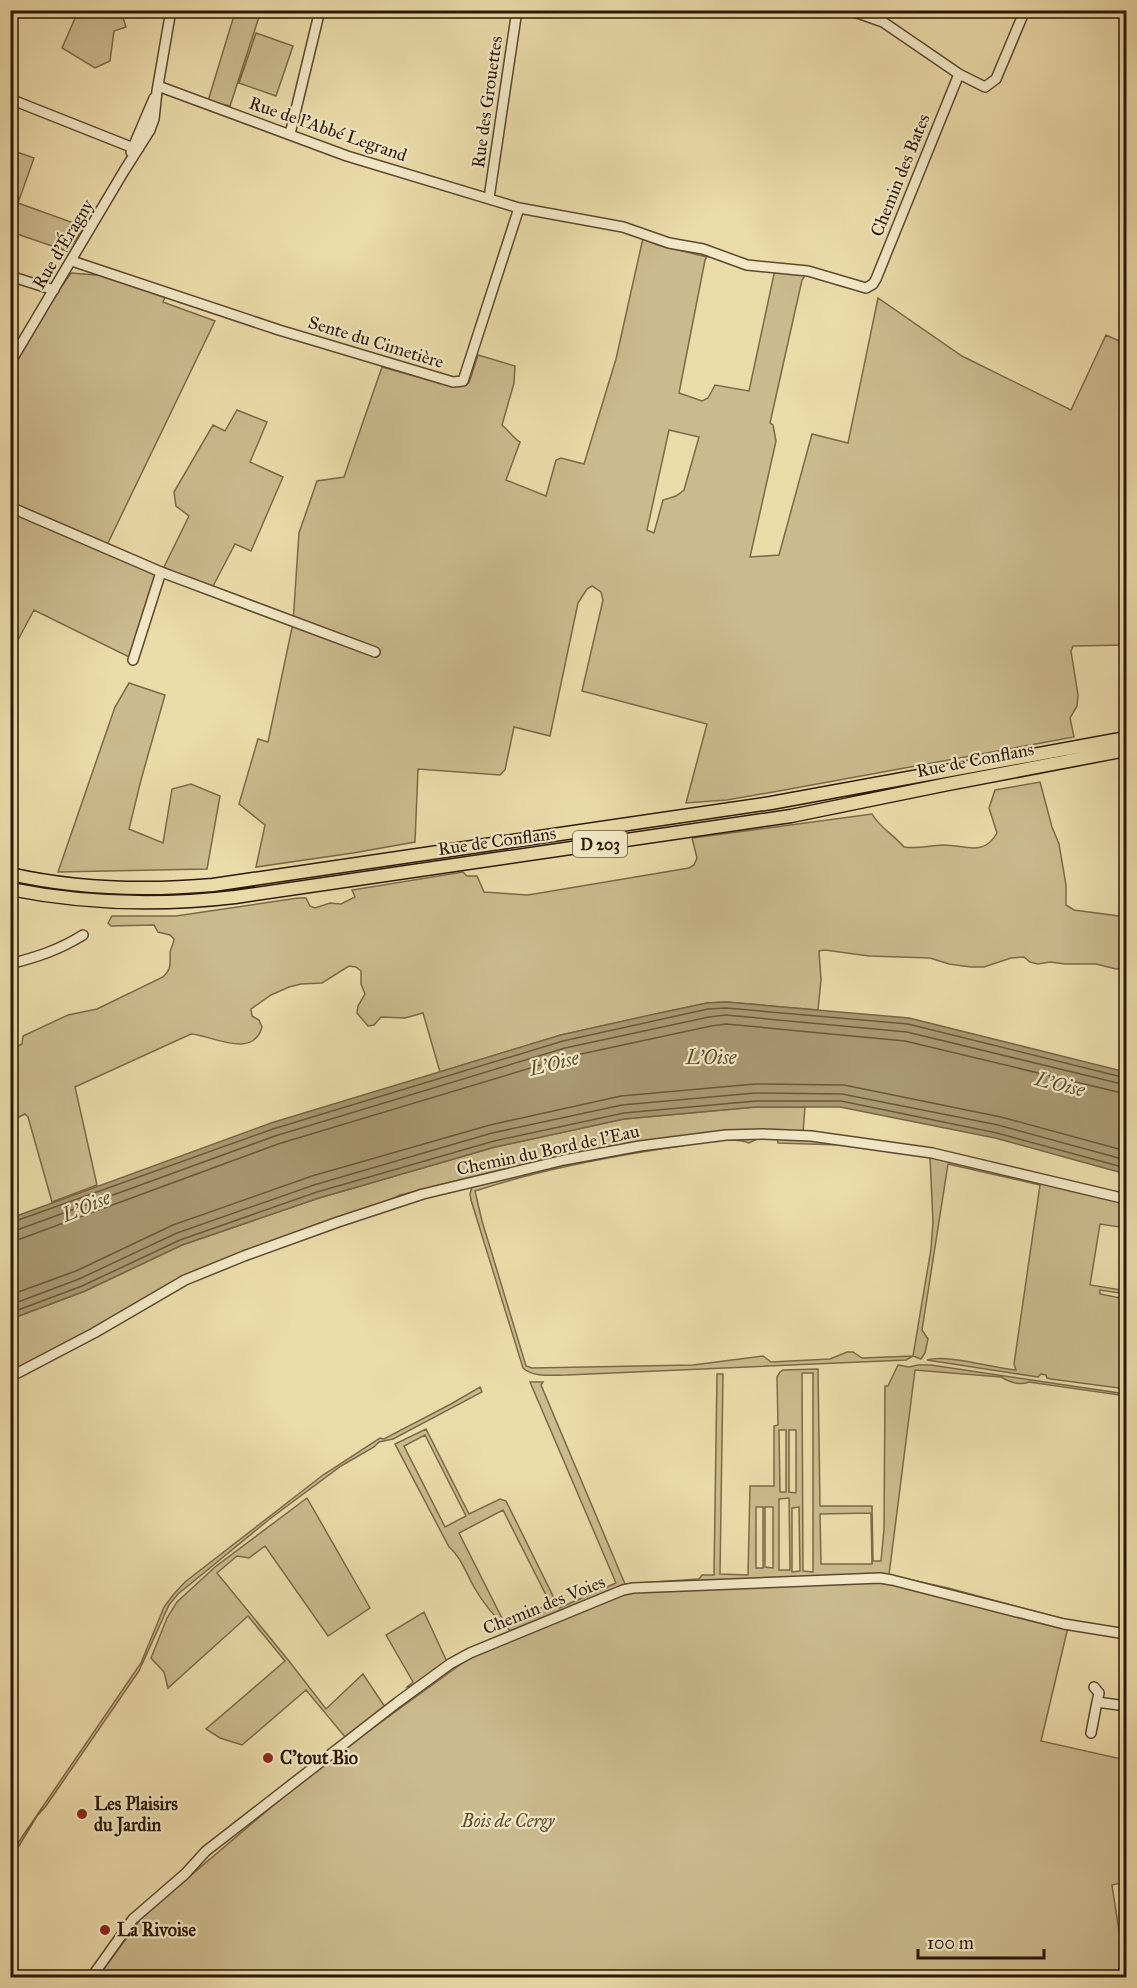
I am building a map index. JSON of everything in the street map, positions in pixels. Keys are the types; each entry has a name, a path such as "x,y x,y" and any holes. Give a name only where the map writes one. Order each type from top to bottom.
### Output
{"main road":[{"name":"Rue de Conflans","path":"10,874 56,883 114,888 163,889 213,885 811,796 1126,738"},
{"name":"Rue de Conflans","path":"10,889 69,899 127,903 185,902 235,897 764,820 1126,750"}],"street":[{"name":"Rue d'Éragny","path":"10,363 72,261 136,148 157,89 171,10"},
{"path":"290,134 320,10"},
{"name":"Rue des Grouettes","path":"489,198 517,10"},
{"path":"849,10 883,22 959,74 983,87 989,86 996,79 1025,10"},
{"name":"Chemin des Bates","path":"870,286 876,279 959,74"},
{"name":"Rue de l'Abbé Legrand","path":"157,89 347,156 519,208 623,226 669,243 703,249 747,265 802,270 863,288 870,286"},
{"path":"10,99 136,148"},
{"name":"Sente du Cimetière","path":"72,261 210,307 453,382 463,381 519,208"},
{"path":"10,276 54,290"},
{"path":"10,507 161,572 375,652"},
{"path":"132,660 161,572"},
{"path":"10,964 51,952 83,935"},
{"name":"Chemin du Bord de l'Eau","path":"10,1377 94,1333 185,1280 255,1252 413,1197 564,1160 640,1146 726,1135 812,1136 932,1153 1126,1199"},
{"name":"Chemin des Voies","path":"91,1977 133,1919 185,1874 206,1851 389,1708 450,1664 470,1653 623,1590 880,1578 1064,1624 1126,1634"},
{"path":"1091,1733 1099,1693 1095,1687"},
{"path":"1097,1702 1126,1706"}],"green space":[{"path":"70,11 121,11 126,27 114,31 110,61 95,68 62,48 76,16"},
{"path":"235,12 259,17 230,106 208,101"},
{"path":"256,33 293,46 276,96 239,83"},
{"path":"11,150 34,158 18,203 85,227 67,251 11,232"},
{"path":"643,238 658,245 707,257 679,393 702,401 708,398 715,385 749,391 774,274 778,270 806,274 802,280 770,423 773,425 776,441 750,557 779,555 812,434 848,443 878,298 962,356 1071,410 1106,335 1126,344 1126,645 1073,646 1071,651 1078,695 1077,706 1070,718 1074,737 727,800 686,803 707,724 582,691 603,600 601,592 592,586 587,589 578,603 550,736 514,727 505,770 500,775 418,769 415,842 256,867 265,825 239,804 258,739 268,742 293,623 299,533 317,481 344,477 382,367 454,387 469,383 478,355 515,366 514,383 502,425 520,442 506,480 546,496 556,460 561,458 584,464 616,359","holes":["669,430 699,437 684,490 676,496 663,500 654,533 647,530"]},
{"path":"71,273 109,276 122,280 123,283 147,288 148,291 166,295 163,302 215,321 108,543 113,550 159,573 129,657 34,610 11,653 11,359"},
{"path":"237,410 267,422 250,462 283,477 251,551 235,544 210,592 164,567 189,516 176,506 174,492 213,425 225,431"},
{"path":"129,683 165,695 129,829 163,843 172,789 191,784 220,796 207,869 58,872 115,707"},
{"path":"1040,782 1059,844 1066,885 1066,905 1074,910 1126,917 1126,968 1116,969 1096,964 1050,962 1038,964 1024,957 1011,958 984,967 971,967 930,958 869,956 825,950 819,951 821,980 818,1010 726,1002 707,1003 561,1035 440,1072 423,1013 405,1018 381,1017 374,1025 368,1026 357,1013 365,994 361,984 361,971 349,966 322,983 289,987 271,995 251,1009 252,1016 259,1020 262,1027 257,1037 250,1042 231,1043 191,1034 75,1087 97,1185 52,1202 28,1117 25,1114 11,1121 11,1050 22,1044 23,1036 68,1015 97,1009 163,977 168,971 174,939 170,935 158,932 154,925 111,926 108,923 112,916 176,916 298,898 306,898 310,906 315,908 330,903 341,904 355,897 352,890 463,872 467,876 477,876 484,892 528,895 689,868 694,865 697,858 692,838 872,814 904,847 950,845 979,848 992,841 997,833 989,808 995,790"},
{"path":"756,1107 805,1107 803,1132 731,1132 468,1179 400,1195 378,1206 245,1253 11,1374 11,1319 85,1291 182,1245 319,1198 495,1147 624,1119"},
{"path":"780,1136 944,1158 1126,1203 1126,1228 1100,1224 1090,1285 1121,1290 1126,1257 1126,1294 1100,1290 1100,1294 1126,1299 1126,1389 1051,1379 1041,1374 1038,1377 927,1360 958,1360 1016,1370 1014,1364 1040,1185 948,1164 922,1330 928,1339 921,1359 913,1356 906,1360 555,1375 538,1375 523,1368 471,1200 472,1187 536,1168 704,1140","holes":["759,1138 777,1138 778,1143 841,1145 930,1157 933,1222 931,1249 913,1356 862,1358 853,1352 847,1352 830,1359 771,1362 763,1356 693,1365 532,1368 526,1366 475,1191 577,1164 716,1141 734,1140 749,1143"]},
{"name":"Bois de Cergy","path":"898,1365 909,1367 931,1365 1126,1394 1126,1396 1029,1382 1018,1383 1001,1377 915,1370 889,1575 948,1588 1071,1621 1126,1629 1126,1632 1069,1623 1041,1741 1126,1760 1126,1882 1112,1885 1126,1977 97,1978 143,1916 315,1770 468,1659 627,1586 513,1633 491,1612 478,1594 460,1560 449,1547 395,1444 426,1429 469,1514 500,1499 506,1501 559,1608 616,1583 530,1382 543,1382 541,1385 625,1584 699,1579 702,1575 714,1575 717,1374 723,1374 720,1574 748,1575 750,1486 774,1486 774,1426 778,1425 777,1377 783,1370 818,1369 820,1506 872,1506 873,1561 881,1561 884,1529 885,1386 888,1386","holes":["802,1373 813,1373 813,1572 803,1571","779,1430 786,1430 786,1492 780,1492","789,1430 796,1430 796,1493 789,1492","425,1435 466,1516 445,1527 404,1446","789,1498 790,1570 779,1570 779,1499","756,1507 763,1507 763,1568 756,1568","765,1507 773,1507 773,1568 765,1567","799,1507 800,1571 792,1572 792,1508","503,1510 550,1603 506,1626 459,1533","871,1513 872,1564 821,1564 820,1514"]},
{"path":"480,1387 482,1392 393,1439 379,1442 341,1466 271,1518 178,1594 169,1605 139,1671 37,1816 11,1859 11,1853 141,1663 164,1607 185,1582 323,1475 380,1438 384,1439"},
{"path":"307,1498 370,1608 328,1636 265,1546 249,1558 237,1556 217,1573 326,1709 363,1674 385,1707 346,1738 306,1690 242,1745 220,1738 206,1729 285,1661 248,1616 168,1688 164,1672 151,1658 167,1618 177,1602 215,1567"},
{"path":"424,1612 448,1664 413,1687 407,1687 413,1682 386,1635"}],"water":[{"name":"L’Oise","path":"726,1002 909,1018 1126,1072 1126,1174 995,1138 840,1107 756,1107 624,1119 495,1147 319,1198 182,1245 85,1291 11,1319 11,1218 271,1123 561,1035 707,1003"}],"place":[{"name":"C'tout Bio","path":"268,1758"},
{"name":"Les Plaisirs du Jardin","path":"82,1814"},
{"name":"La Rivoise","path":"105,1930"}],"water label":[{"name":"L'Oise","path":"554,1063"},
{"name":"L'Oise","path":"1060,1084"},
{"name":"L'Oise","path":"86,1206"}]}
